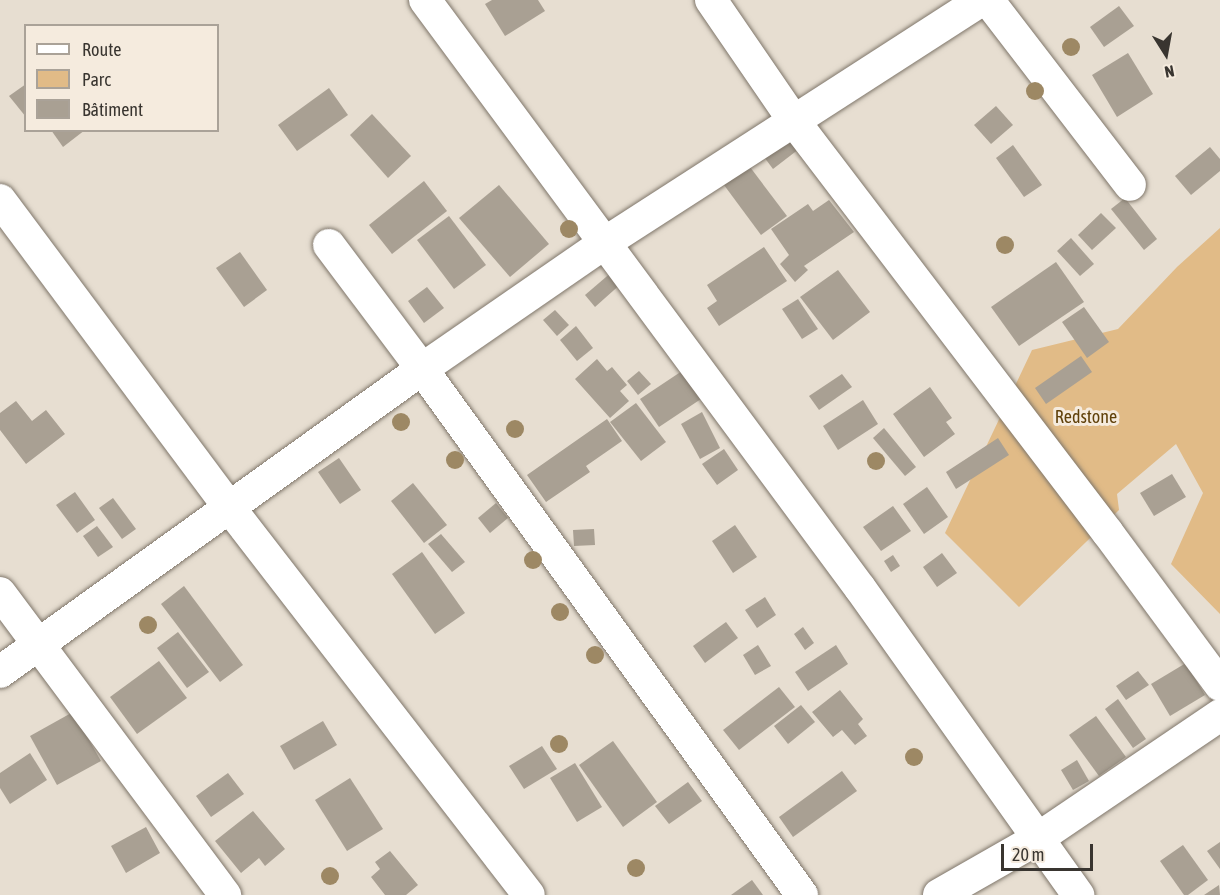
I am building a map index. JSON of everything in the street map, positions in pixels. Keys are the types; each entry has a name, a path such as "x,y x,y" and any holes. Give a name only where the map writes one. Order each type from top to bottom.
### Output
{"street":[{"path":"425,0 603,244 860,588 1078,895"},
{"path":"711,0 794,121 1108,532 1220,686"},
{"path":"0,672 422,369 603,244 981,0"},
{"path":"988,0 1130,184"},
{"path":"0,200 229,507 529,895"},
{"path":"328,245 422,369 802,895"},
{"path":"0,592 225,895"},
{"path":"939,895 1037,839 1220,715"}],"green space":[{"name":"Redstone","path":"1220,228 1220,614 1171,564 1203,493 1176,444 1117,494 1119,510 1019,607 945,533 1032,350 1118,329 1177,267"}],"building":[{"path":"492,0 538,0 545,11 505,36 485,4"},
{"path":"1119,6 1134,26 1104,47 1090,27"},
{"path":"1128,53 1153,94 1117,117 1092,75"},
{"path":"24,85 24,115 9,96"},
{"path":"329,88 348,115 297,151 278,125"},
{"path":"996,106 1013,125 991,144 974,125"},
{"path":"372,114 411,156 388,178 350,135"},
{"path":"798,130 808,142 773,169 764,157"},
{"path":"52,132 82,132 63,147"},
{"path":"1013,145 1042,185 1024,197 996,158"},
{"path":"1210,147 1220,159 1220,171 1191,195 1175,176"},
{"path":"750,167 787,216 761,235 724,185"},
{"path":"424,181 447,211 392,254 369,225"},
{"path":"499,185 549,244 510,277 459,218"},
{"path":"1125,198 1157,239 1144,250 1111,209"},
{"path":"829,200 854,232 804,266 808,270 795,282 780,264 789,255 771,229 808,204 813,211"},
{"path":"1101,213 1116,228 1092,250 1078,235"},
{"path":"449,216 486,265 454,289 417,240"},
{"path":"1071,238 1094,264 1080,276 1057,251"},
{"path":"764,247 787,281 719,326 707,308 717,301 707,285"},
{"path":"240,252 267,290 244,307 216,268"},
{"path":"1056,262 1084,302 1019,346 991,307"},
{"path":"838,270 870,312 833,340 800,297"},
{"path":"613,271 623,282 595,307 585,295"},
{"path":"427,287 444,308 424,323 408,301"},
{"path":"798,299 818,329 802,339 782,309"},
{"path":"1084,307 1109,342 1087,358 1062,322"},
{"path":"555,310 569,325 557,336 543,320"},
{"path":"576,326 593,348 577,361 560,340"},
{"path":"1081,356 1092,372 1046,404 1035,388"},
{"path":"597,359 607,371 612,367 627,385 620,391 629,401 610,418 575,379"},
{"path":"688,367 707,395 659,427 640,399"},
{"path":"639,371 651,384 638,395 627,381"},
{"path":"842,374 852,387 819,410 809,396"},
{"path":"930,387 952,418 946,422 955,434 924,457 893,414"},
{"path":"863,400 878,424 838,450 823,426"},
{"path":"16,401 32,421 46,410 65,434 26,464 0,430 0,413"},
{"path":"636,403 666,442 641,461 610,422"},
{"path":"702,412 720,448 700,459 681,424"},
{"path":"607,419 622,441 586,466 590,472 546,502 527,475"},
{"path":"884,428 916,467 905,476 873,438"},
{"path":"998,438 1009,455 956,489 946,472"},
{"path":"724,449 738,470 717,485 702,464"},
{"path":"339,458 361,490 340,504 318,472"},
{"path":"1172,474 1186,497 1154,516 1140,493"},
{"path":"413,483 447,525 424,543 391,501"},
{"path":"927,487 948,517 924,534 903,504"},
{"path":"75,492 95,520 77,533 56,505"},
{"path":"113,498 136,529 122,539 99,508"},
{"path":"496,503 508,518 490,533 478,518"},
{"path":"893,506 911,531 881,551 863,527"},
{"path":"735,525 757,557 733,573 712,541"},
{"path":"97,526 113,547 98,557 83,536"},
{"path":"594,529 595,545 574,546 573,530"},
{"path":"441,534 465,562 452,572 428,544"},
{"path":"422,552 465,613 435,634 392,574"},
{"path":"942,553 957,573 937,587 923,567"},
{"path":"893,555 900,566 891,572 884,561"},
{"path":"184,586 243,665 220,682 161,604"},
{"path":"765,597 776,615 757,628 745,610"},
{"path":"726,622 738,638 705,663 693,646"},
{"path":"803,627 814,643 805,650 794,634"},
{"path":"178,632 209,672 187,688 157,648"},
{"path":"758,645 771,666 755,675 743,655"},
{"path":"836,645 848,664 808,691 795,672"},
{"path":"159,661 187,698 137,734 110,697"},
{"path":"1186,663 1205,695 1170,716 1151,684"},
{"path":"1138,671 1149,685 1126,700 1116,686"},
{"path":"779,687 795,707 739,750 723,730"},
{"path":"840,690 863,719 858,724 867,736 855,745 842,730 833,737 812,712"},
{"path":"1118,699 1146,739 1133,748 1105,709"},
{"path":"801,705 815,722 788,744 774,726"},
{"path":"73,712 101,761 57,785 30,736"},
{"path":"1096,716 1126,757 1099,776 1069,735"},
{"path":"323,721 337,745 294,770 280,746"},
{"path":"613,741 657,802 623,827 579,765"},
{"path":"542,746 557,769 524,789 509,766"},
{"path":"30,753 47,780 10,804 0,788 0,773"},
{"path":"1077,760 1089,781 1073,790 1061,770"},
{"path":"575,763 602,807 577,822 550,778"},
{"path":"842,771 857,791 793,837 779,817"},
{"path":"228,773 244,794 211,817 196,796"},
{"path":"350,778 383,829 347,851 315,800"},
{"path":"688,782 702,801 669,824 655,806"},
{"path":"253,811 285,849 265,866 259,858 241,873 215,841"},
{"path":"146,827 160,853 126,873 111,846"},
{"path":"1220,842 1220,869 1207,851"},
{"path":"1183,845 1208,880 1188,895 1184,895 1160,861"},
{"path":"390,851 418,885 406,895 385,895 371,877 380,869 375,862"},
{"path":"752,880 763,895 731,895"},
{"path":"1219,885 1220,895 1204,895"}]}
